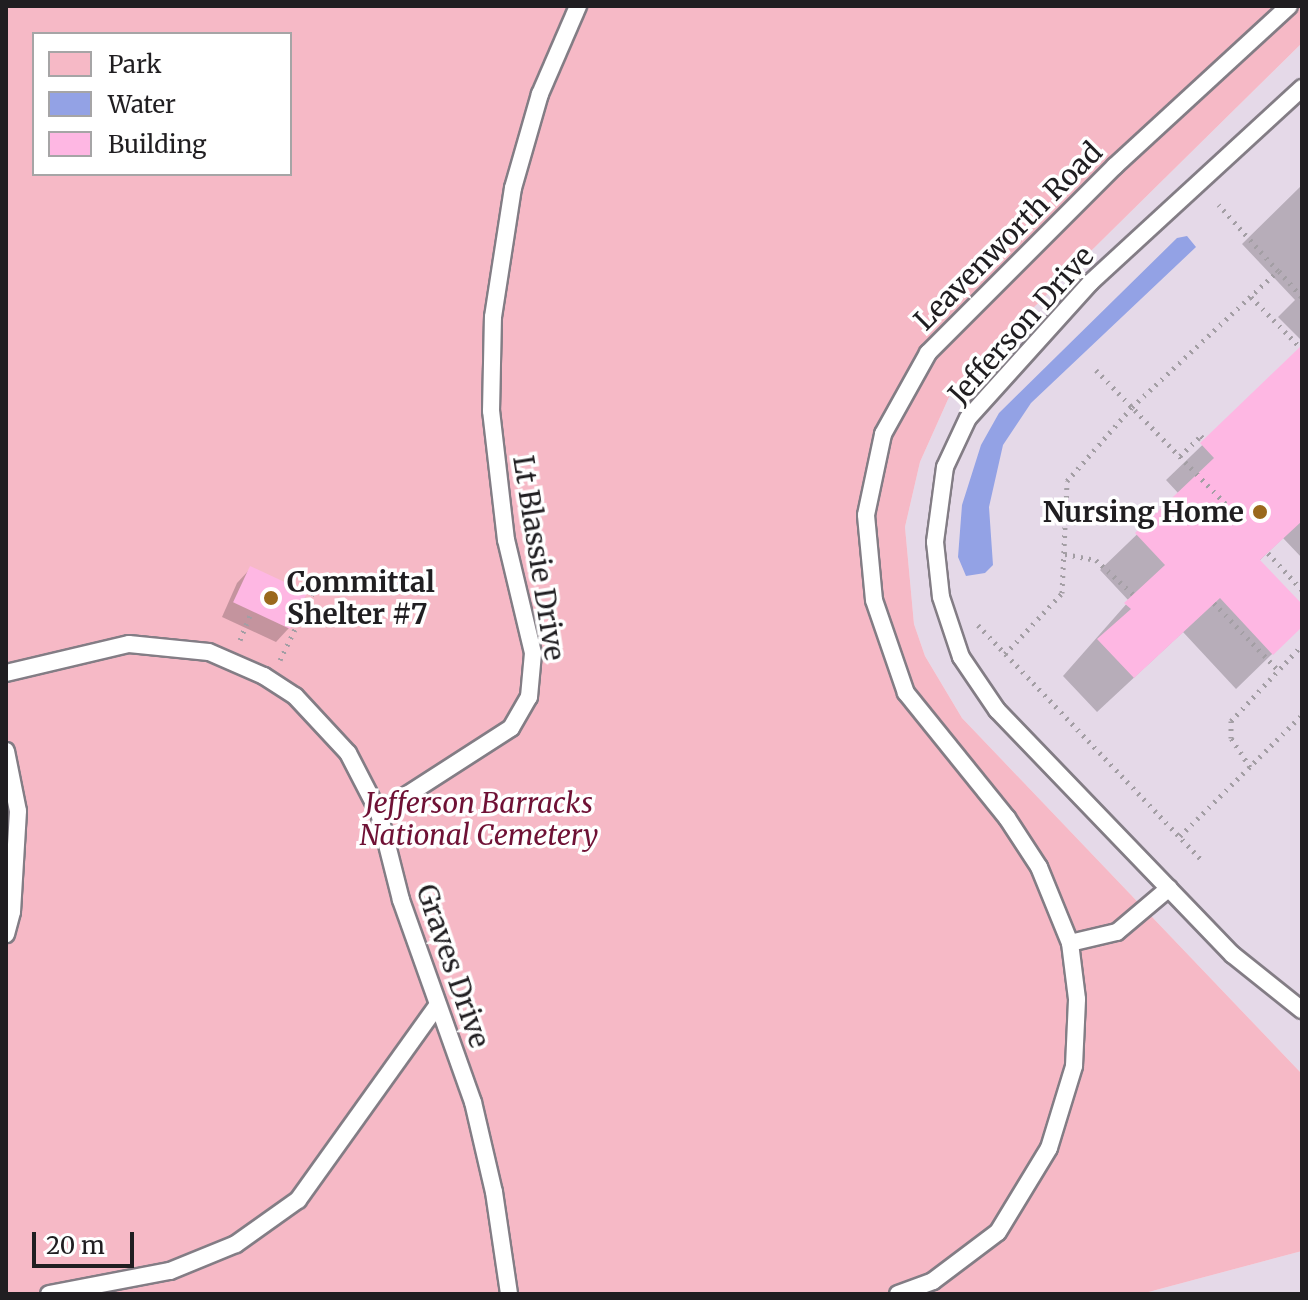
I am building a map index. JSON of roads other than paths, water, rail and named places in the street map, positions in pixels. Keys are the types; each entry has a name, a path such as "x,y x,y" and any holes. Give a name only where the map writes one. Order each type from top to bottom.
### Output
{"lane":[{"name":"Lt Blassie Drive","path":"379,813 511,728 529,697 533,653 506,540 491,411 493,317 513,188 540,94 578,6"},
{"name":"Leavenworth Road","path":"898,1294 933,1281 998,1232 1049,1148 1074,1066 1077,999 1070,943 1039,867 1007,818 906,693 874,600 866,515 883,434 928,353 1115,166 1289,6"},
{"name":"Jefferson Drive","path":"1302,88 1091,282 1033,342 968,418 945,467 935,542 941,597 961,657 997,710 1233,955 1302,1010"},
{"name":"Graves Drive","path":"6,673 129,644 209,652 264,676 295,696 348,753 379,813 437,1006 473,1102 494,1192 509,1294"},
{"path":"6,751 18,811 12,912 6,934"},
{"path":"1070,943 1117,932 1169,888"},
{"path":"49,1294 170,1271 236,1244 298,1200 437,1006"}],"water":[{"path":"1187,236 1196,247 1031,403 1003,445 989,507 993,565 985,573 966,576 958,557 962,505 981,445 999,413 1177,238"}],"place":[{"name":"Nursing Home","path":"1260,512"},
{"name":"Committal Shelter #7","path":"271,598"}],"park label":[{"name":"Jefferson Barracks National Cemetery","path":"479,819"}]}
